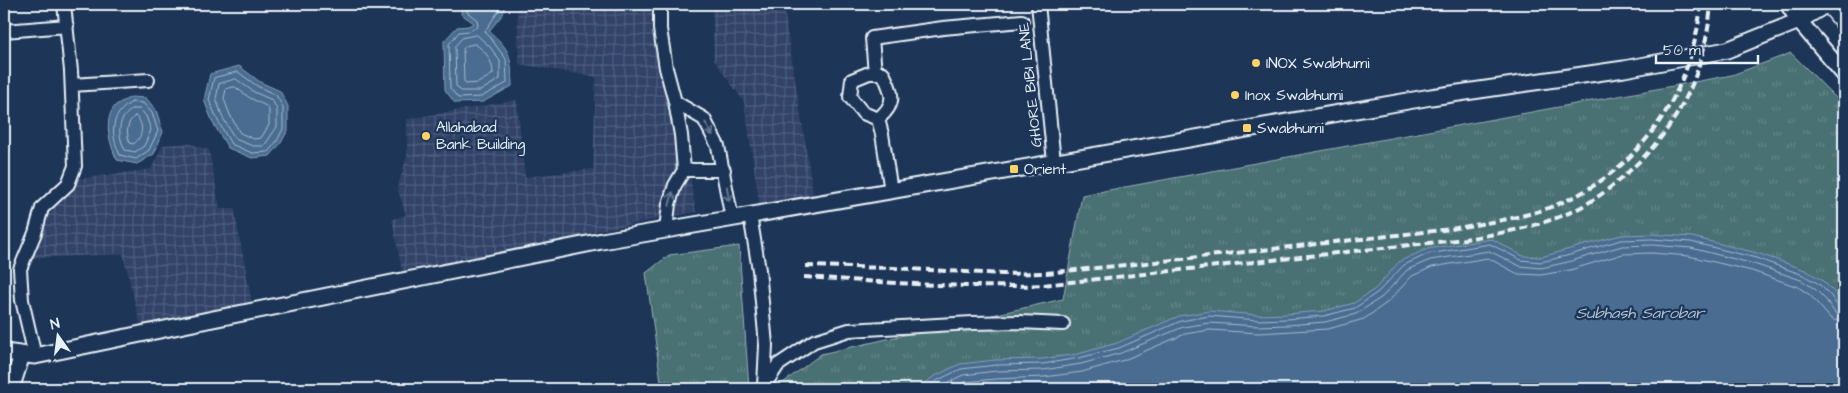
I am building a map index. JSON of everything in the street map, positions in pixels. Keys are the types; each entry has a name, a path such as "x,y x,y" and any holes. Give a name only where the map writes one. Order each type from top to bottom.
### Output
{"main road":[{"path":"1829,4 1844,21"}],"street":[{"path":"11,389 29,356 20,269 35,233 42,208 68,184 75,166 72,85 64,4"},
{"path":"660,4 660,30 666,68 681,134 684,170 675,185 669,204 666,230"},
{"name":"GHORE BIBI LANE","path":"1038,4 1054,162"},
{"path":"1788,4 1799,21 1844,74"},
{"path":"4,352 29,356 580,245 1431,97 1624,69 1727,50 1799,21 1829,4"},
{"path":"875,73 872,38 943,28 1022,21"},
{"path":"4,31 67,26"},
{"path":"870,73 883,73 889,86 892,100 888,110 878,119 863,113 850,97 852,80 870,73"},
{"path":"72,85 148,80"},
{"path":"675,102 704,119 718,146 732,218"},
{"path":"878,119 891,191"},
{"path":"684,170 724,170"},
{"path":"750,215 759,270 766,345 764,388"},
{"path":"764,388 778,365 814,341 849,330 972,323 1020,322 1063,324"}],"shaded area":[{"path":"517,4 668,4 668,41 696,212 596,231 522,254 402,271 392,219 406,215 397,188 407,157 407,119 517,100 525,177 593,169 596,77 519,64"},
{"path":"712,4 783,4 814,198 760,208 744,102 714,60"},
{"path":"188,143 209,150 220,209 234,208 252,303 141,327 123,254 31,258 48,209 70,191 77,179 151,169 163,145"}],"green space":[{"path":"1791,53 1844,106 1844,389 775,389 821,354 1063,299 1082,195 1732,75"},
{"path":"739,246 749,389 662,389 646,273 669,255"}],"water":[{"path":"462,4 506,4 503,14 489,31 502,44 509,55 512,86 483,102 455,103 445,90 444,41 457,27 468,26 474,23 461,14"},
{"path":"239,66 260,82 280,91 288,106 288,130 281,143 270,156 252,158 228,148 213,123 204,100 210,74"},
{"path":"131,97 146,98 156,110 163,132 154,154 137,164 117,160 112,147 108,125 109,117 116,105"},
{"name":"Subhash Sarobar","path":"1652,234 1692,237 1757,253 1805,270 1822,280 1835,293 1844,307 1844,389 918,389 933,377 960,364 995,360 1042,359 1078,354 1117,343 1179,316 1209,311 1258,315 1286,314 1324,311 1354,303 1375,289 1400,261 1427,249 1492,239 1523,256 1541,257 1621,235"}],"railway":[{"path":"806,266 892,268 1002,274 1046,273 1451,229 1527,215 1582,193 1610,174 1634,152 1655,127 1673,100 1686,69 1696,37 1701,4"},
{"path":"804,277 953,286 1043,285 1465,239 1535,225 1562,216 1596,198 1627,173 1661,137 1675,118 1695,76 1703,53 1711,4"}],"place":[{"name":"INOX Swabhumi","path":"1256,63"},
{"name":"Inox Swabhumi","path":"1235,95"},
{"name":"Swabhumi","path":"1247,128"},
{"name":"Allahabad Bank Building","path":"426,136"},
{"name":"Orient","path":"1014,169"}]}
